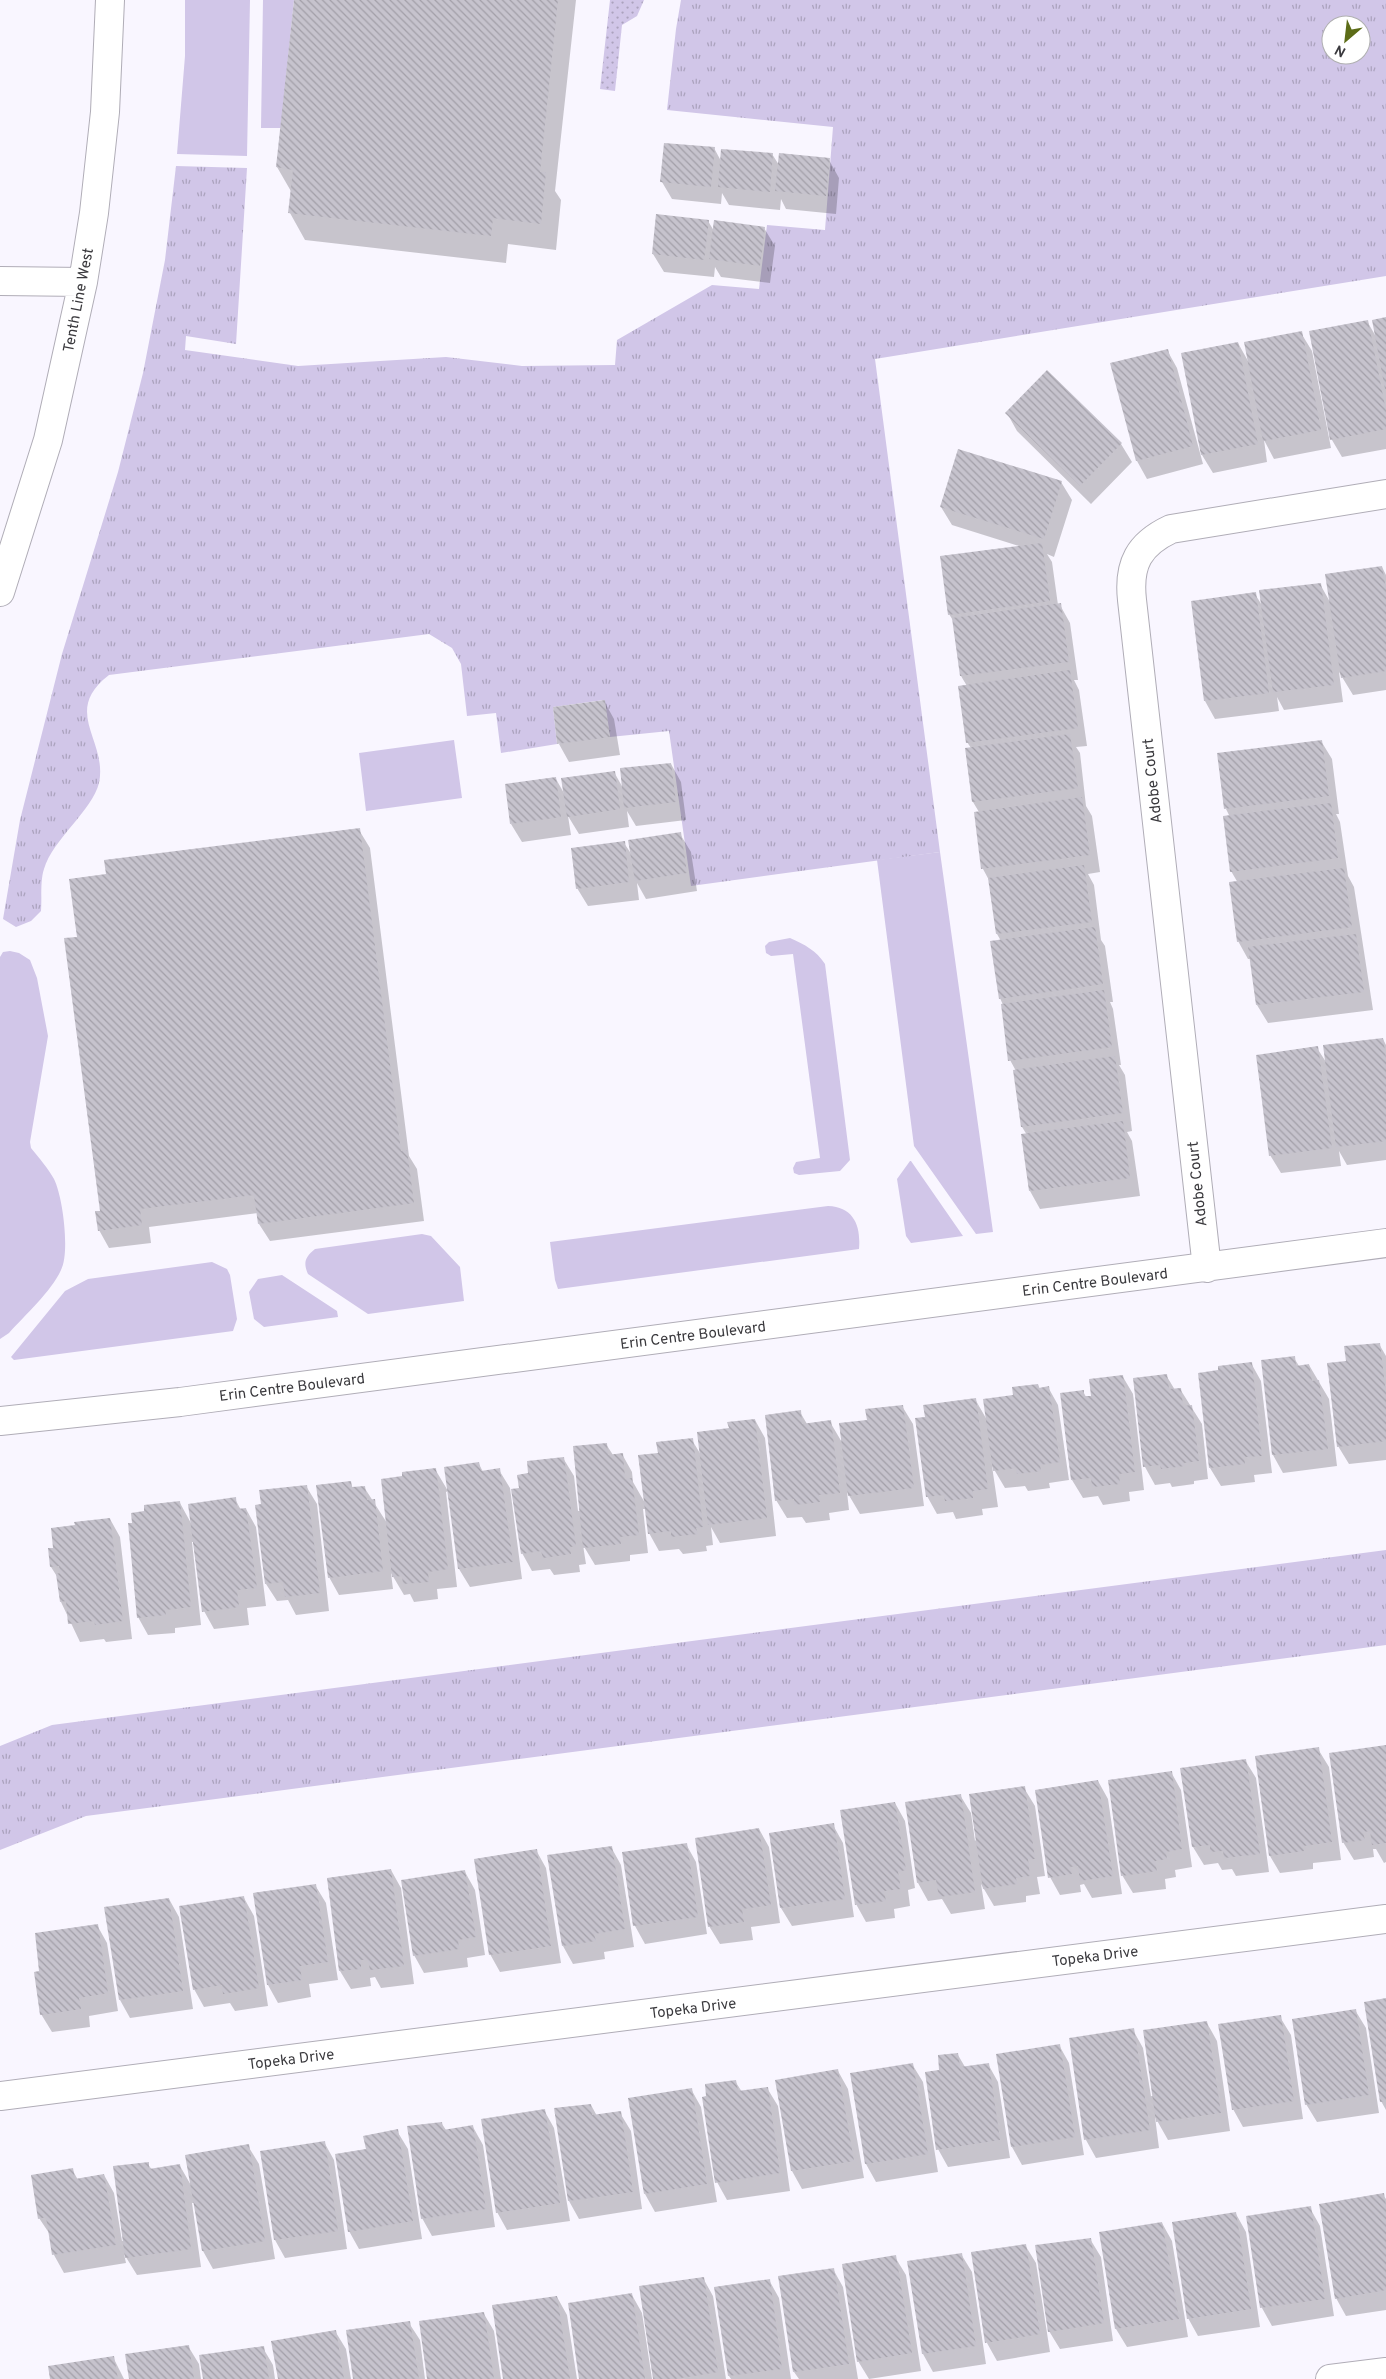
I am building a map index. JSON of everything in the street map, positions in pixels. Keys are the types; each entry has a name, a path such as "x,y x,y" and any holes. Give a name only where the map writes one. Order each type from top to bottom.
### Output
{"street":[{"name":"Tenth Line West","path":"0,592 48,440 83,282 94,213 105,112 110,0"},
{"path":"0,281 83,282"},
{"name":"Adobe Court","path":"1207,1268 1130,582 1134,565 1143,549 1156,536 1171,529 1386,494"},
{"name":"Erin Centre Boulevard","path":"0,1421 180,1402 1386,1243"},
{"name":"Topeka Drive","path":"0,2096 1386,1919"},
{"path":"1330,2379 1386,2372"}],"green space":[{"path":"185,0 250,0 247,156 177,154 185,56"},
{"path":"263,0 294,0 281,128 261,128"},
{"path":"610,0 644,0 637,16 622,25 615,91 600,89"},
{"path":"681,0 1386,0 1386,276 875,359 940,852 691,886 669,731 610,737 604,700 553,707 557,744 501,753 496,713 467,716 461,664 452,648 429,634 109,675 95,689 88,701 89,727 98,753 100,768 99,783 95,794 55,847 49,858 42,879 41,911 31,921 16,927 3,919 20,820 62,654 118,472 143,373 165,260 176,166 247,168 236,344 186,336 185,350 298,366 446,357 522,366 615,365 617,340 712,285 759,289 767,225 825,230 833,127 667,110"},
{"path":"454,740 462,798 366,811 359,753"},
{"path":"940,852 993,1232 976,1234 914,1146 877,860"},
{"path":"790,938 814,951 825,964 850,1160 840,1171 799,1175 794,1173 793,1168 796,1162 820,1158 793,954 771,956 766,953 765,946 769,942"},
{"path":"3,952 19,953 30,960 37,978 48,1036 30,1142 31,1148 49,1171 57,1187 63,1211 65,1251 61,1270 51,1287 9,1333 0,1339 0,957"},
{"path":"910,1161 963,1236 911,1243 906,1236 897,1179"},
{"path":"828,1206 844,1210 854,1219 859,1233 859,1249 558,1289 555,1280 550,1242"},
{"path":"422,1234 431,1236 460,1267 464,1301 368,1314 308,1274 306,1270 306,1260 315,1249"},
{"path":"212,1262 227,1269 230,1275 237,1319 233,1331 14,1360 11,1357 65,1291 88,1279"},
{"path":"282,1275 337,1311 338,1317 264,1327 254,1319 249,1292 258,1279"},
{"path":"1386,1550 1386,1645 86,1816 0,1850 0,1746 52,1725"}],"building":[{"path":"294,0 558,0 540,172 546,172 541,224 493,218 491,236 288,213 293,170 276,167"},
{"path":"664,143 715,147 711,187 660,182"},
{"path":"721,149 773,153 770,192 718,187"},
{"path":"779,153 830,158 826,196 775,191"},
{"path":"656,214 709,220 704,260 652,254"},
{"path":"714,220 765,227 760,266 709,259"},
{"path":"1386,317 1386,389 1385,389 1372,320"},
{"path":"1368,320 1386,411 1386,429 1330,440 1309,331"},
{"path":"1302,331 1321,430 1263,441 1244,342"},
{"path":"1238,342 1258,444 1201,455 1181,353"},
{"path":"1168,349 1193,446 1136,461 1110,363"},
{"path":"1047,370 1122,443 1080,486 1005,413"},
{"path":"958,449 1062,481 1044,539 940,507"},
{"path":"1042,543 1050,601 948,615 940,556"},
{"path":"1382,566 1386,589 1386,671 1341,678 1325,574"},
{"path":"1321,583 1334,685 1273,692 1259,590"},
{"path":"1256,592 1269,693 1204,701 1191,601"},
{"path":"1061,603 1069,662 960,676 952,618"},
{"path":"1070,670 1078,728 966,743 958,686"},
{"path":"605,700 610,737 557,744 553,707"},
{"path":"1070,734 1078,788 972,802 965,748"},
{"path":"1322,740 1329,796 1224,809 1217,753"},
{"path":"671,763 676,802 624,808 620,768"},
{"path":"615,771 620,809 567,817 561,778"},
{"path":"556,777 561,817 510,824 505,784"},
{"path":"1082,797 1090,855 981,869 974,812"},
{"path":"1331,803 1338,858 1230,872 1223,816"},
{"path":"360,828 401,1151 407,1150 414,1203 258,1224 254,1195 140,1209 142,1225 98,1231 95,1211 100,1211 64,938 77,937 69,879 106,874 104,860"},
{"path":"681,832 687,873 635,881 628,840"},
{"path":"625,841 629,882 576,889 571,848"},
{"path":"1084,865 1092,922 996,934 988,878"},
{"path":"1344,868 1352,927 1237,942 1229,882"},
{"path":"1095,927 1103,984 999,999 990,941"},
{"path":"1356,934 1364,992 1256,1005 1248,947"},
{"path":"1104,990 1112,1047 1008,1061 1001,1004"},
{"path":"1383,1038 1386,1058 1386,1141 1336,1147 1323,1045"},
{"path":"1318,1046 1332,1148 1269,1156 1256,1055"},
{"path":"1115,1056 1123,1113 1021,1127 1013,1070"},
{"path":"1123,1121 1130,1178 1029,1191 1021,1134"},
{"path":"1380,1343 1386,1394 1386,1441 1337,1447 1327,1363 1346,1361 1344,1346"},
{"path":"1295,1356 1296,1366 1309,1364 1312,1381 1319,1380 1328,1449 1272,1455 1261,1360"},
{"path":"1252,1362 1262,1456 1244,1457 1245,1464 1209,1468 1198,1373 1218,1370 1218,1366"},
{"path":"1167,1374 1169,1389 1181,1388 1183,1406 1192,1405 1199,1461 1184,1463 1185,1466 1161,1469 1160,1465 1143,1467 1133,1378"},
{"path":"1123,1375 1135,1472 1119,1474 1120,1484 1092,1487 1091,1478 1071,1480 1060,1393 1084,1390 1084,1396 1091,1396 1089,1379"},
{"path":"1038,1384 1039,1388 1049,1386 1060,1462 1040,1465 1041,1471 1017,1474 1016,1468 993,1471 983,1399 1013,1395 1012,1387"},
{"path":"976,1398 988,1489 973,1491 973,1498 945,1501 944,1495 926,1497 915,1418 925,1417 923,1405"},
{"path":"903,1405 914,1488 848,1496 839,1423 867,1420 865,1409"},
{"path":"801,1410 802,1424 831,1420 840,1493 819,1495 820,1502 794,1505 794,1499 775,1501 765,1415"},
{"path":"755,1419 767,1518 708,1525 697,1432 729,1428 727,1422"},
{"path":"693,1438 703,1527 696,1528 698,1534 671,1537 671,1531 648,1534 638,1455 658,1453 656,1442"},
{"path":"607,1443 608,1455 623,1453 625,1479 632,1478 639,1535 620,1537 621,1544 583,1548 573,1446"},
{"path":"564,1457 576,1546 570,1547 571,1554 543,1558 541,1551 521,1554 511,1489 519,1488 517,1475 528,1473 527,1461"},
{"path":"479,1462 481,1471 500,1468 513,1562 458,1569 444,1467"},
{"path":"436,1468 448,1569 428,1572 429,1582 403,1584 402,1576 392,1577 381,1479 402,1476 402,1472"},
{"path":"351,1481 352,1487 365,1486 367,1500 375,1499 383,1571 328,1578 316,1485"},
{"path":"307,1485 320,1593 285,1597 283,1582 265,1584 255,1505 261,1504 259,1490"},
{"path":"236,1497 237,1509 246,1508 257,1588 237,1590 239,1607 202,1612 188,1504"},
{"path":"180,1501 191,1607 165,1610 166,1615 137,1618 128,1523 132,1523 131,1513 144,1511 144,1505"},
{"path":"110,1518 123,1621 95,1625 94,1621 68,1624 66,1601 60,1602 56,1574 60,1573 59,1566 50,1567 48,1548 53,1548 51,1528 75,1525 74,1522"},
{"path":"1386,1745 1386,1843 1372,1845 1370,1831 1363,1832 1365,1840 1342,1843 1329,1753"},
{"path":"1319,1747 1332,1842 1303,1846 1304,1851 1269,1856 1255,1756"},
{"path":"1246,1759 1260,1854 1224,1858 1223,1851 1210,1852 1210,1845 1192,1847 1180,1768"},
{"path":"1172,1771 1182,1849 1166,1852 1167,1859 1155,1861 1157,1871 1121,1876 1108,1780"},
{"path":"1098,1780 1113,1876 1080,1881 1078,1866 1070,1867 1072,1874 1048,1878 1035,1790"},
{"path":"1025,1786 1035,1859 1028,1859 1030,1876 1016,1878 1017,1884 983,1889 969,1794"},
{"path":"961,1794 975,1892 939,1897 936,1880 917,1883 905,1802"},
{"path":"895,1802 906,1870 898,1872 901,1889 884,1891 886,1901 855,1905 840,1810"},
{"path":"834,1823 845,1899 780,1908 769,1833"},
{"path":"759,1828 771,1905 742,1909 744,1922 708,1927 695,1838"},
{"path":"687,1843 698,1917 633,1926 622,1852"},
{"path":"612,1846 625,1929 594,1934 596,1941 562,1946 547,1855"},
{"path":"537,1849 551,1946 489,1955 474,1859"},
{"path":"391,1869 404,1966 370,1970 368,1960 361,1960 361,1969 339,1971 327,1878"},
{"path":"465,1870 476,1937 458,1940 459,1949 413,1956 401,1880"},
{"path":"316,1884 328,1962 300,1966 302,1980 267,1985 253,1893"},
{"path":"244,1896 259,1988 223,1994 222,1985 193,1990 179,1906"},
{"path":"169,1898 183,1991 119,2000 104,1907"},
{"path":"98,1924 108,1993 79,1998 81,2009 40,2015 34,1972 39,1971 35,1933"},
{"path":"1386,1998 1386,2101 1380,2102 1364,2002"},
{"path":"1356,2009 1369,2095 1305,2105 1292,2019"},
{"path":"1281,2015 1294,2101 1232,2110 1218,2024"},
{"path":"1207,2021 1221,2113 1156,2122 1143,2030"},
{"path":"1134,2028 1150,2130 1084,2140 1069,2038"},
{"path":"1060,2044 1075,2137 1011,2147 996,2054"},
{"path":"958,2053 960,2067 989,2063 1000,2140 936,2150 925,2072 939,2070 938,2055"},
{"path":"913,2063 928,2154 865,2164 850,2073"},
{"path":"838,2069 854,2161 791,2171 775,2080"},
{"path":"736,2080 738,2091 768,2087 780,2173 715,2183 702,2097 706,2096 705,2084"},
{"path":"692,2088 707,2184 644,2194 628,2098"},
{"path":"591,2104 592,2115 621,2111 633,2192 568,2201 554,2108"},
{"path":"545,2109 560,2203 496,2213 481,2119"},
{"path":"442,2122 443,2130 473,2125 486,2209 421,2219 407,2126"},
{"path":"398,2129 413,2221 348,2232 335,2154 366,2149 363,2136"},
{"path":"325,2141 338,2231 274,2240 260,2151"},
{"path":"249,2144 265,2241 202,2251 185,2155"},
{"path":"149,2162 149,2169 180,2164 191,2249 125,2258 113,2166"},
{"path":"73,2168 75,2179 104,2174 116,2245 52,2255 46,2217 38,2219 31,2175"},
{"path":"1384,2193 1386,2206 1386,2290 1335,2299 1319,2204"},
{"path":"1311,2206 1325,2299 1260,2308 1246,2216"},
{"path":"1236,2212 1251,2309 1187,2319 1172,2222"},
{"path":"1162,2222 1179,2319 1115,2329 1099,2232"},
{"path":"1091,2238 1104,2323 1048,2332 1035,2245"},
{"path":"1026,2244 1040,2334 985,2343 971,2252"},
{"path":"962,2253 976,2346 922,2354 907,2261"},
{"path":"896,2255 912,2353 857,2362 842,2264"},
{"path":"834,2268 849,2364 793,2372 778,2276"},
{"path":"704,2277 718,2372 675,2379 653,2379 639,2286"},
{"path":"770,2279 782,2369 728,2376 714,2287"},
{"path":"632,2293 645,2379 579,2379 568,2303"},
{"path":"557,2296 570,2379 503,2379 492,2305"},
{"path":"484,2312 494,2379 427,2379 419,2321"},
{"path":"410,2321 419,2379 353,2379 346,2330"},
{"path":"336,2330 344,2379 278,2379 271,2341"},
{"path":"189,2345 194,2379 129,2379 125,2354"},
{"path":"264,2346 269,2379 203,2379 199,2355"},
{"path":"114,2356 118,2379 50,2379 48,2366"}]}
